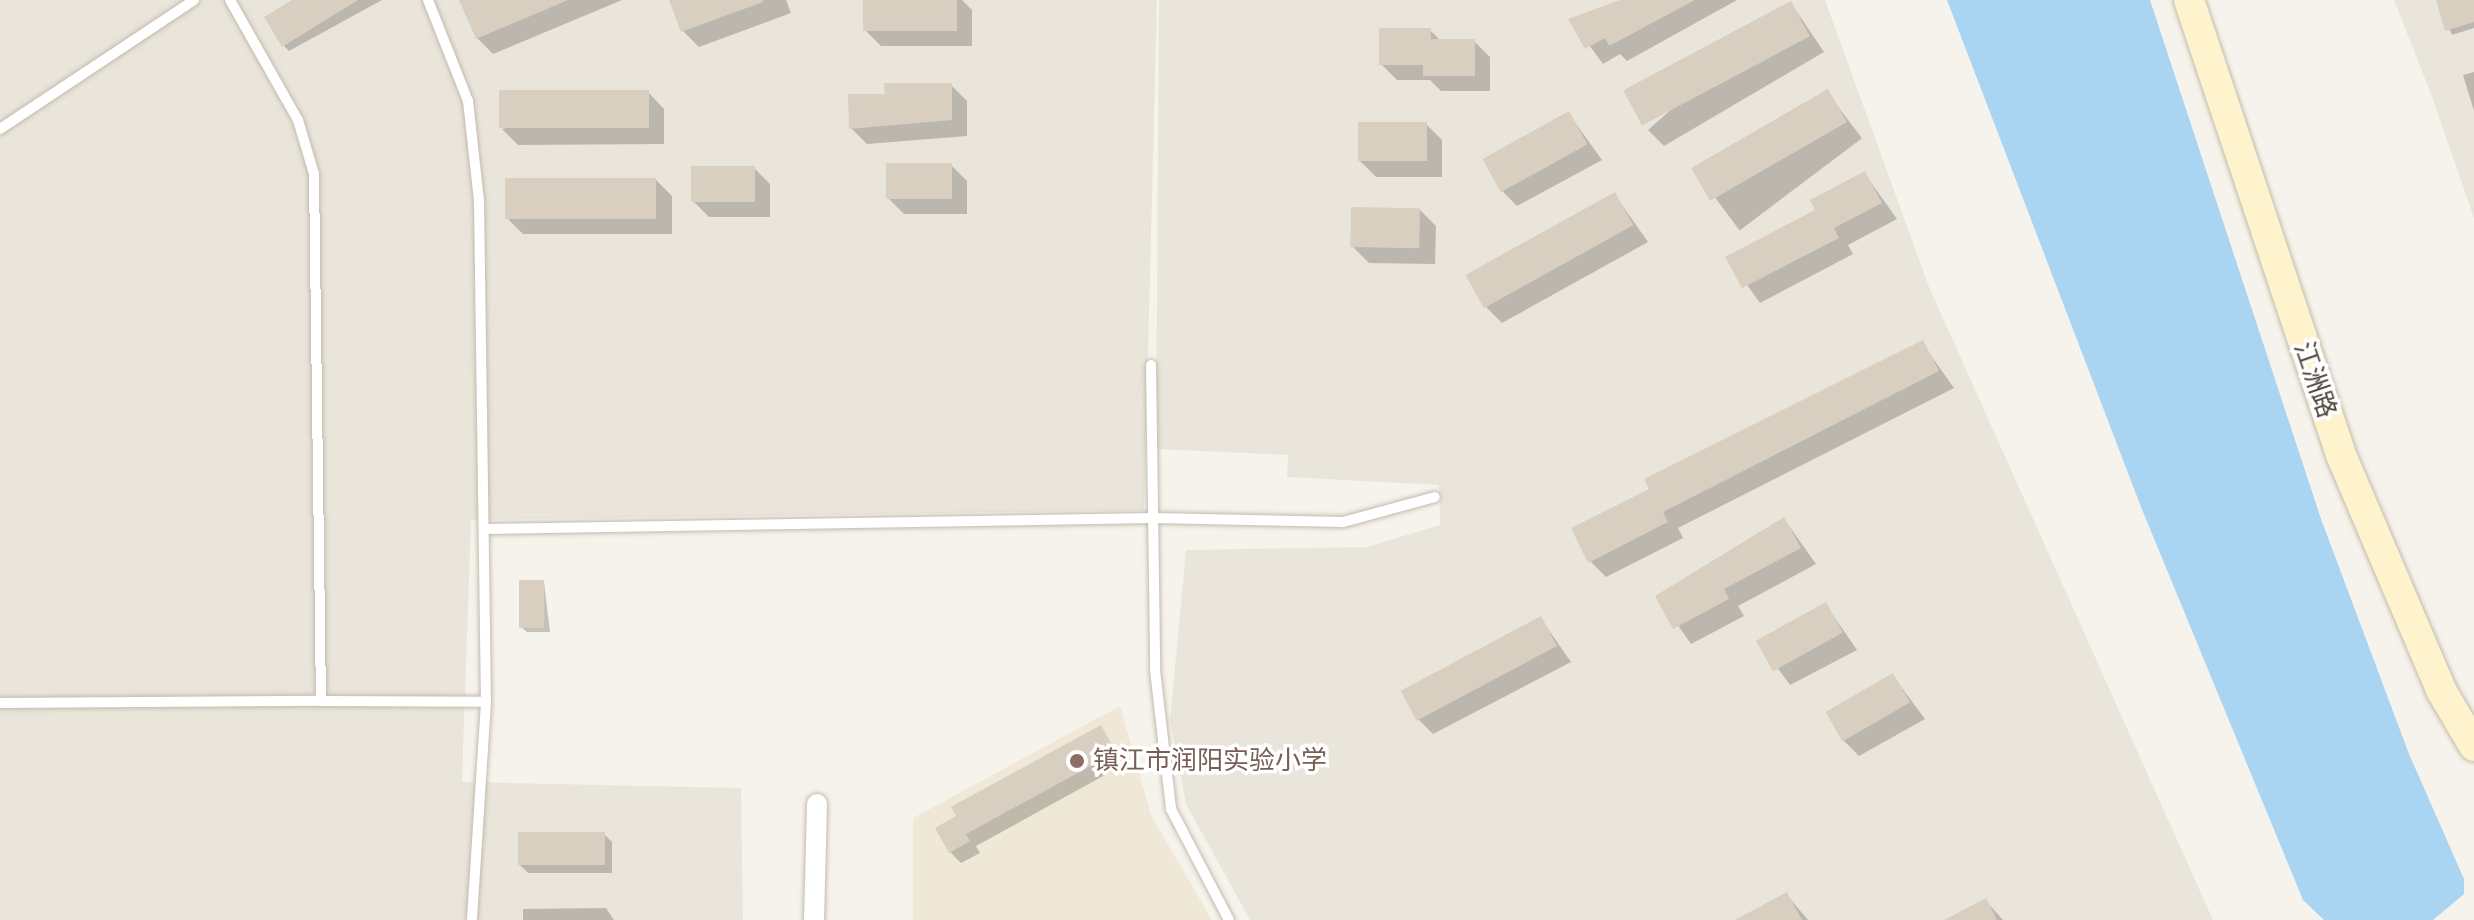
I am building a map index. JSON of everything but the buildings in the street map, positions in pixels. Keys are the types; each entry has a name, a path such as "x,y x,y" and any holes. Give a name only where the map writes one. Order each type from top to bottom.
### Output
{"street":[{"name":"江洲路","path":"2189,0 2341,455 2441,690 2474,746"},
{"path":"814,920 817,804"}],"lane":[{"path":"0,129 194,0"},
{"path":"230,0 298,120 314,174 321,701"},
{"path":"428,0 450,41 471,130 486,529 486,702 472,920"},
{"path":"1151,365 1155,670 1171,809 1229,920"},
{"path":"486,529 1154,518 1343,522 1435,497"},
{"path":"0,703 486,702"}],"shaded area":[{"path":"0,0 1157,0 1144,510 471,520 462,782 741,788 743,920 0,920"},
{"path":"1159,0 1825,0 1929,287 2213,920 1250,920 1186,804 1170,721 1186,550 1367,547 1440,525 1439,485 1287,477 1288,455 1156,449"},
{"path":"2394,0 2474,0 2474,218 2431,94"},
{"name":"镇江市润阳实验小学","path":"1120,706 1151,815 1212,920 913,920 913,818"}],"water":[{"path":"1947,0 2150,0 2321,519 2409,754 2464,879 2464,894 2433,920 2324,920 2303,900 2141,507"}],"place":[{"name":"镇江市润阳实验小学","path":"1077,761"}]}
